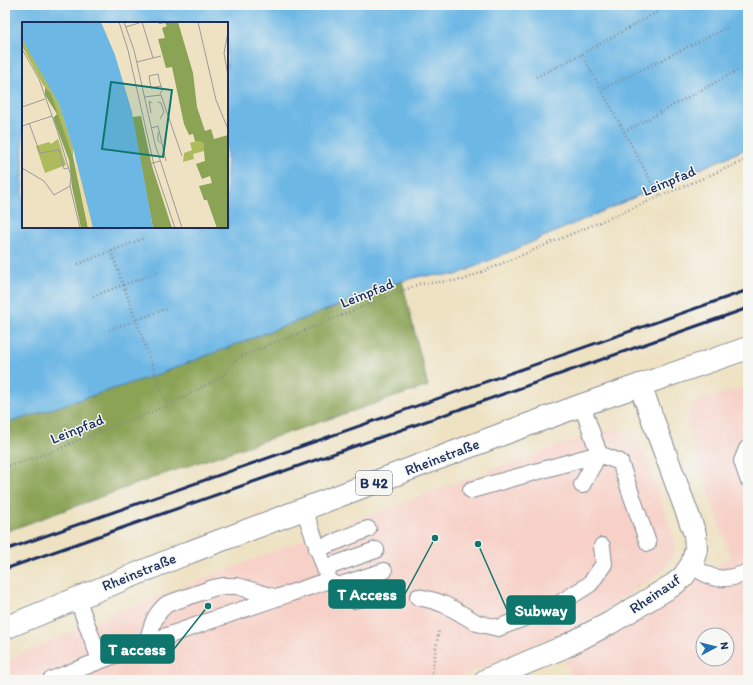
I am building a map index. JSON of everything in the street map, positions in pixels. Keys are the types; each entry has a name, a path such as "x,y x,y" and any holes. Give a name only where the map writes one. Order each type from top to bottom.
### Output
{"main road":[{"name":"Rheinstraße","path":"5,628 190,552 582,405 748,348"},
{"name":"Rheinauf","path":"486,680 564,647 610,623 684,577 692,564 696,549 695,534 640,385"}],"lane":[{"path":"582,405 599,454 582,485"},
{"path":"748,449 742,461 748,479"},
{"path":"471,490 599,454 620,462 648,543"},
{"path":"304,510 317,548 330,578 354,600 391,592"},
{"path":"317,548 368,529"},
{"path":"418,597 443,604 477,624 498,628 557,605 590,584 604,564 602,546"},
{"path":"51,680 147,642 277,598 330,578 376,550"},
{"path":"692,564 709,576 720,579 738,576 748,572"},
{"path":"330,578 384,571"},
{"path":"147,642 154,618 167,604 213,588 237,586 277,598"},
{"path":"77,598 100,660"}],"path":[{"path":"536,77 582,54 659,11"},
{"path":"601,90 728,27"},
{"path":"582,54 655,189 661,196"},
{"path":"624,132 740,69"},
{"name":"Leinpfad","path":"5,467 57,450 82,438 167,406 224,376 237,358 419,284 463,280 748,159"},
{"path":"78,264 145,238"},
{"path":"111,252 167,406"},
{"path":"93,296 158,272"},
{"path":"109,330 166,309"},
{"path":"431,680 443,604"}],"shaded area":[{"path":"748,386 748,680 574,680 565,661 673,597 731,557 694,449 688,426 689,411 692,404"},
{"path":"616,428 633,438 645,456 675,541 675,551 664,569 616,604 571,630 452,680 5,680 5,661 109,616 364,517 563,444"}],"green space":[{"path":"402,281 428,386 158,476 5,532 5,424 156,375"}],"water":[{"path":"5,5 748,5 748,148 456,275 421,276 402,281 156,375 5,424"}],"railway":[{"path":"5,550 748,290"},
{"path":"5,569 748,308"}],"place":[{"name":"T Access","path":"435,538"},
{"name":"Subway","path":"478,544"},
{"name":"T access","path":"208,606"}]}
